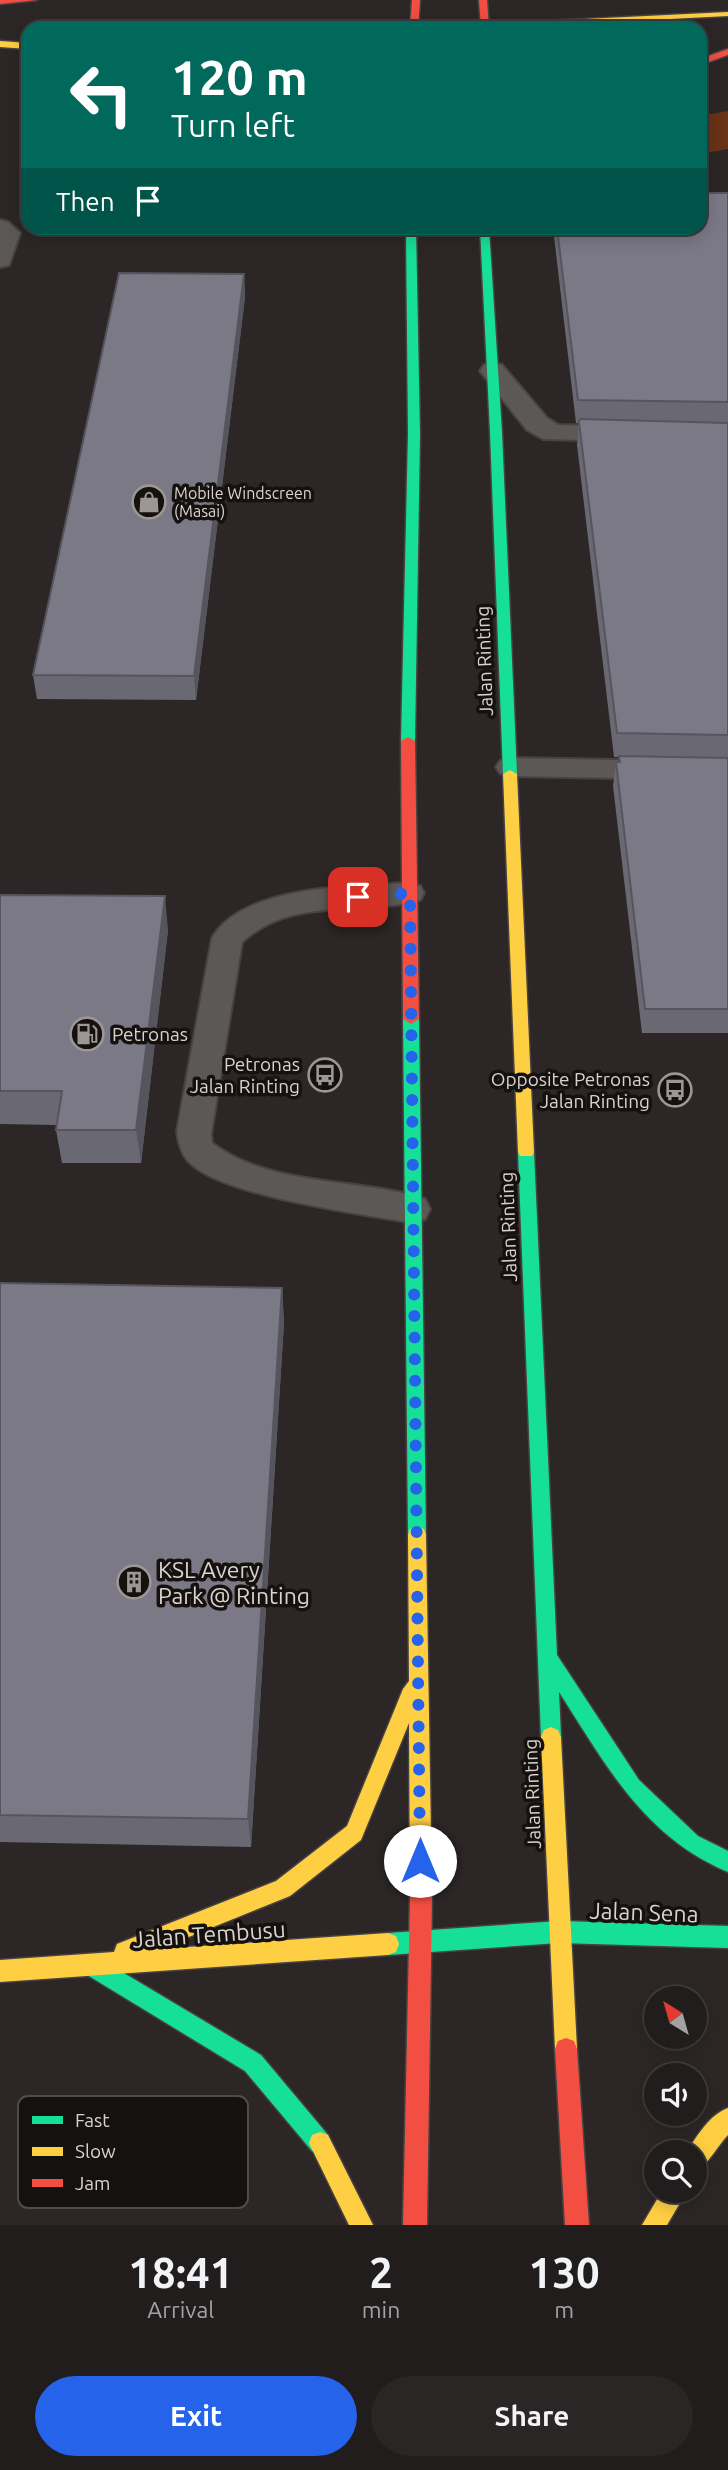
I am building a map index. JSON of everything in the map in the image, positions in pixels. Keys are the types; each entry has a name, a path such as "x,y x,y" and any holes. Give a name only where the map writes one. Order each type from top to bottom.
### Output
{"main road":[{"path":"0,2 33,0"},
{"path":"466,21 484,16 728,14"},
{"path":"0,31 21,31"},
{"path":"0,44 21,46"},
{"path":"707,59 728,52"},
{"path":"411,235 414,434 408,738 421,1942 415,2225"},
{"name":"Jalan Rinting","path":"484,235 493,371 559,1932 578,2225"},
{"path":"548,1657 632,1787 691,1843 728,1862"},
{"path":"92,1965 283,1889 354,1833 419,1674"},
{"name":"Jalan Sena","path":"421,1942 559,1932 728,1937"},
{"name":"Jalan Tembusu","path":"0,1971 421,1942"},
{"path":"92,1965 253,2063 323,2146 361,2225"},
{"path":"707,2141 728,2119"},
{"path":"654,2225 668,2203"}],"street":[{"path":"0,228 8,233 0,260"},
{"path":"493,371 537,424 553,433 728,436"}],"lane":[{"path":"510,767 728,771"},
{"path":"410,893 332,900 278,909 248,919 233,931 227,938 194,1141 200,1152 230,1172 258,1180 413,1209"}],"building":[{"path":"707,193 728,193 728,402 578,400 558,235 707,235"},
{"path":"119,273 244,274 194,676 33,675"},
{"path":"580,419 728,423 728,735 617,733"},
{"path":"619,756 728,758 728,1009 645,1009 616,762 620,762"},
{"path":"0,895 165,896 136,1130 56,1130 62,1091 0,1091"},
{"name":"KSL Avery Park @ Rinting","path":"0,1283 282,1288 248,1819 0,1815"}],"waterway":[{"path":"707,134 728,130"}],"traffic: fast":[{"path":"408,741 414,434 411,235"},
{"path":"484,235 496,432 510,774"},
{"path":"411,1019 417,1535"},
{"path":"526,1152 551,1737"},
{"path":"549,1659 632,1787 691,1843 728,1862"},
{"path":"388,1944 559,1932 728,1937"},
{"path":"92,1965 253,2063 320,2143"}],"traffic: slow":[{"path":"585,21 728,14"},
{"path":"0,44 21,46"},
{"path":"510,774 526,1152"},
{"path":"417,1535 421,1897"},
{"path":"125,1952 283,1889 354,1833 413,1689"},
{"path":"551,1737 566,2049"},
{"path":"0,1971 388,1944"},
{"path":"707,2141 728,2119"},
{"path":"320,2143 361,2225"},
{"path":"654,2225 668,2203"}],"traffic: jam":[{"path":"0,2 33,0"},
{"path":"414,21 416,0"},
{"path":"483,0 484,21"},
{"path":"707,60 728,52"},
{"path":"408,741 411,1019"},
{"path":"415,2225 421,1897"},
{"path":"566,2049 577,2225"}],"place":[{"name":"Mobile Windscreen (Masai)","path":"149,502"},
{"name":"Petronas","path":"87,1034"},
{"name":"Petronas Jalan Rinting","path":"325,1075"},
{"name":"Opposite Petronas Jalan Rinting","path":"675,1090"},
{"name":"KSL Avery Park @ Rinting","path":"134,1582"}],"route":[{"path":"358,897 410,893 420,1861"}]}
